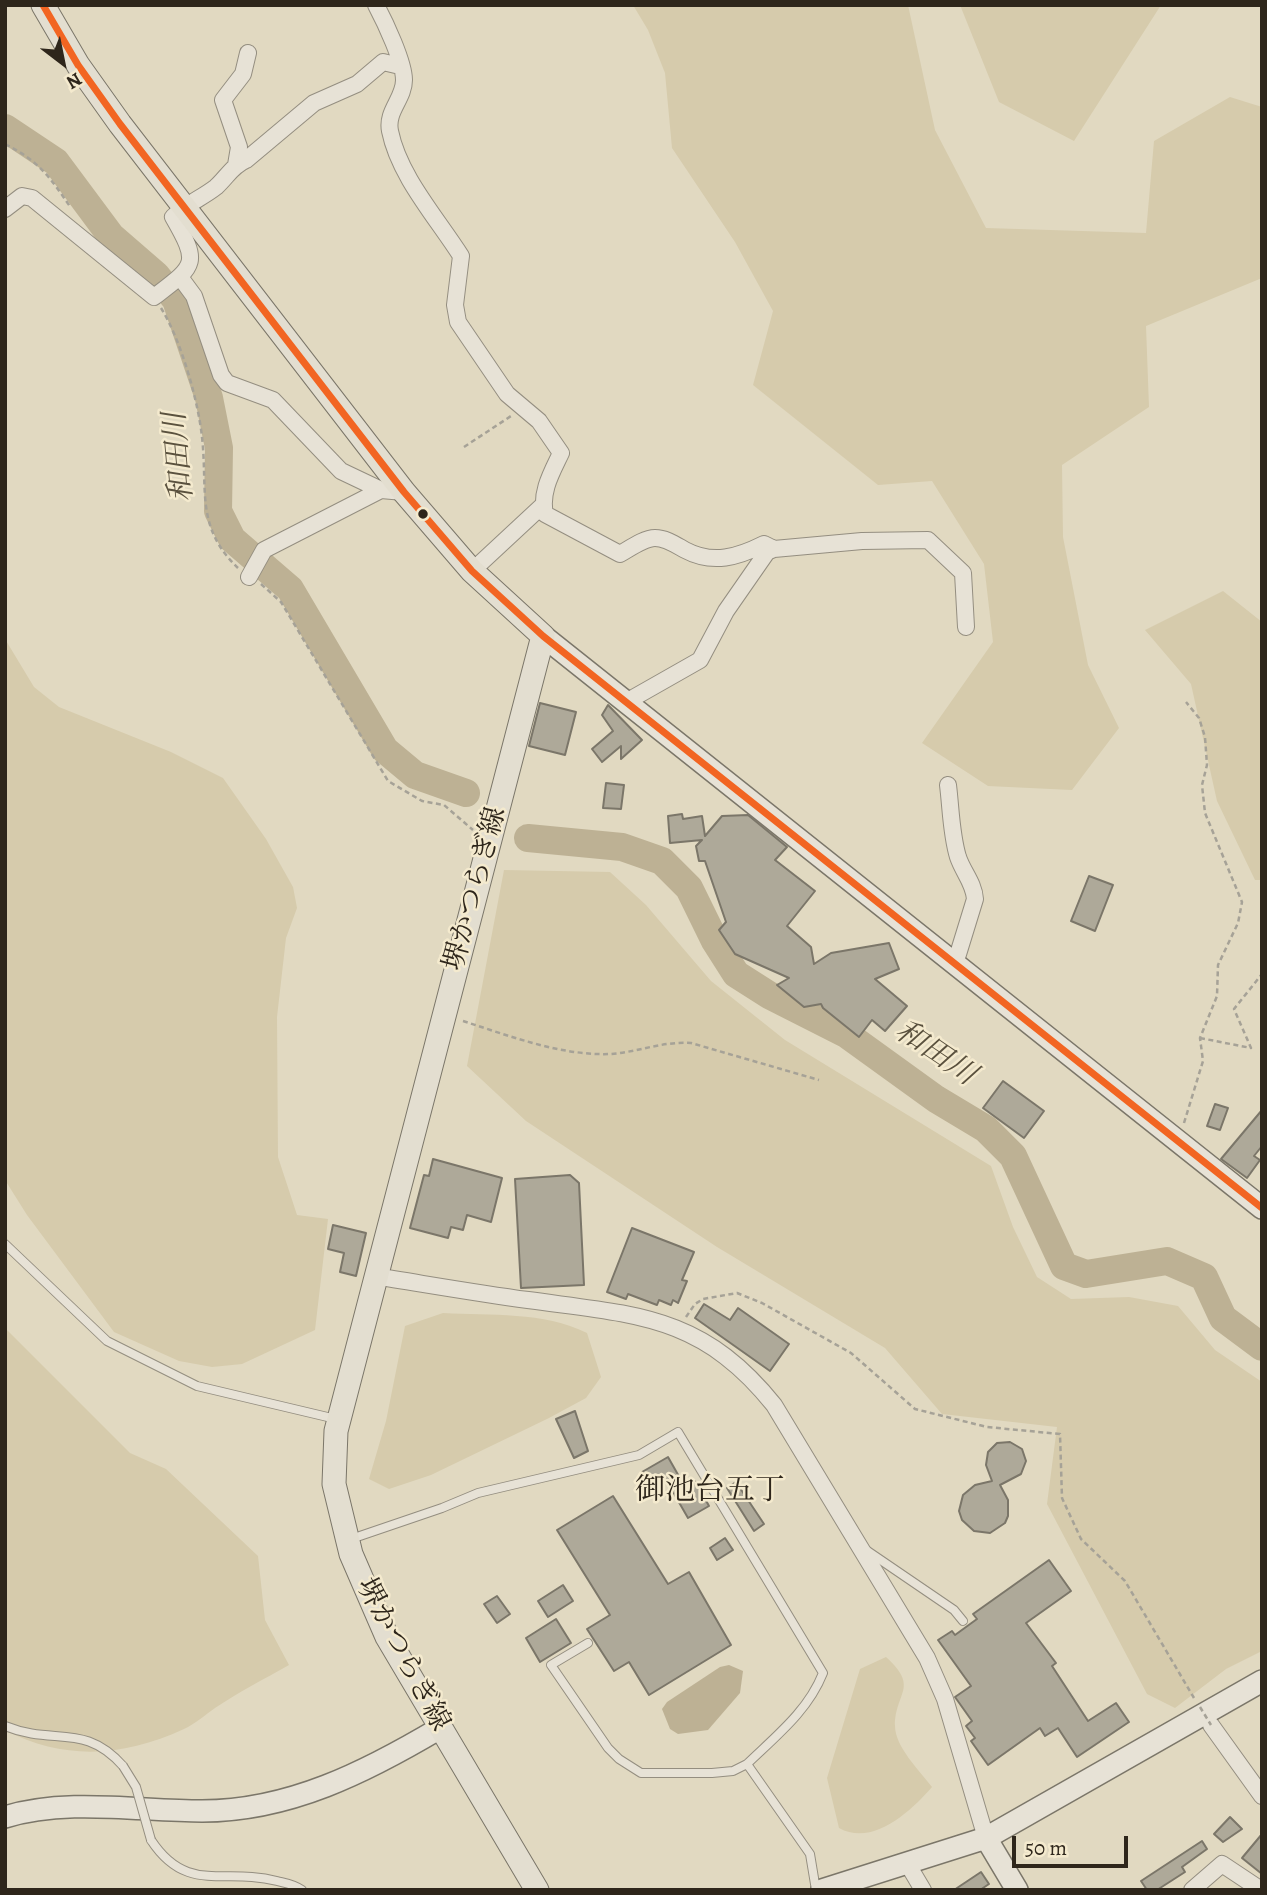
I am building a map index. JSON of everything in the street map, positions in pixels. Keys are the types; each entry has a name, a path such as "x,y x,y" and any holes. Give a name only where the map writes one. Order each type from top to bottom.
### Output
{"main road":[{"path":"43,5 78,65 183,207 404,492 472,571 543,636"},
{"name":"堺かつらぎ線","path":"537,1890 387,1637 347,1540 334,1484 339,1420 374,1276 543,636"}],"street":[{"path":"376,5 404,79 389,118 394,144 407,173 461,256 455,305 458,322 507,394 539,421 561,453 547,484 543,505 545,514 620,554 653,538 713,558 740,556 764,544 775,549"},
{"path":"236,164 239,147 223,100 243,74 248,52"},
{"path":"5,209 22,196 32,198 154,297 180,277 191,259 192,249 173,217 183,207 216,187 236,164 246,160 314,103 357,84 383,62 400,66"},
{"path":"180,277 194,296 221,375 227,383 273,400 341,471 381,490 404,492"},
{"path":"249,577 264,550 381,490"},
{"path":"472,571 543,505"},
{"path":"626,702 700,660 726,611 767,552 775,549 862,541 928,540 963,573 966,627"},
{"path":"543,636 1262,1208"},
{"path":"948,785 955,845 960,862 974,889 975,899 956,964"},
{"path":"374,1276 529,1300 588,1306 643,1317 703,1339 750,1374 774,1405 927,1658 936,1678 986,1838 1017,1890"},
{"path":"822,1890 986,1838 1262,1681"},
{"path":"1211,1725 1262,1796"},
{"path":"5,1817 74,1809 226,1810 286,1800 330,1786 440,1728"},
{"path":"907,1863 923,1890"},
{"path":"1192,1890 1223,1864 1261,1890"}],"lane":[{"path":"5,1244 107,1341 197,1387 339,1420"},
{"path":"347,1540 478,1493 639,1455 678,1433 823,1673 814,1694 801,1711 747,1764 733,1771 671,1775 641,1773 619,1759 551,1665 589,1643"},
{"path":"860,1546 954,1610 963,1620"},
{"path":"5,1726 38,1736 95,1741 108,1749 136,1787 151,1840 161,1856 176,1867 199,1878 261,1877 302,1890"},
{"path":"747,1764 810,1854 816,1890"}],"path":[{"path":"5,144 29,156 45,169 73,210"},
{"path":"154,297 170,327 197,410 202,438 203,499 208,523 226,556 281,602 388,781 422,801 444,804 457,813 487,847"},
{"path":"464,447 522,407"},
{"path":"1177,1140 1203,1061 1200,1038 1217,996 1218,965 1238,923 1242,902 1205,813 1202,785 1207,765 1205,737 1199,718 1186,702"},
{"path":"1200,1038 1251,1048 1234,1009 1262,974"},
{"path":"443,1015 516,1038 584,1054 643,1050 674,1042 691,1043 820,1080"},
{"path":"682,1331 687,1314 695,1304 713,1296 737,1293 762,1303 851,1353 915,1409 987,1427 1060,1434 1062,1498 1081,1539 1125,1581 1211,1725"}],"shaded area":[{"path":"633,5 908,5 935,130 986,228 1146,233 1154,141 1230,97 1262,107 1262,278 1146,326 1149,407 1062,465 1063,537 1088,665 1119,728 1072,790 988,786 922,743 993,642 984,564 932,481 878,485 753,385 773,311 735,242 672,148 665,73 648,30"},
{"path":"960,5 1161,5 1074,141 999,102"},
{"path":"1223,591 1262,622 1262,880 1255,880 1217,801 1191,684 1145,630"},
{"path":"5,639 34,687 59,707 171,752 223,778 266,839 293,887 297,908 286,938 277,1017 278,1157 297,1215 328,1219 315,1330 242,1364 212,1367 179,1361 114,1332 27,1215 5,1180"},
{"path":"504,870 610,872 646,905 711,981 785,1040 991,1166 1013,1227 1037,1277 1071,1299 1129,1297 1178,1306 1215,1350 1262,1382 1262,1651 1226,1669 1175,1708 1147,1694 1047,1504 1057,1427 942,1414 885,1348 717,1247 526,1121 467,1066"},
{"path":"443,1313 516,1316 570,1326 587,1333 601,1377 586,1398 549,1418 431,1475 389,1489 369,1479 386,1421 405,1326"},
{"path":"5,1328 130,1453 166,1469 258,1556 265,1620 289,1665 233,1696 188,1727 139,1745 94,1752 72,1751 27,1740 5,1730"},
{"path":"886,1657 896,1667 904,1683 896,1715 896,1734 909,1758 932,1787 890,1824 878,1830 852,1833 839,1828 827,1778 860,1669"},
{"path":"729,1665 743,1671 740,1693 708,1730 678,1734 670,1729 662,1709 667,1702 720,1667"}],"building":[{"path":"540,703 576,712 565,755 529,746"},
{"path":"608,705 642,740 621,759 621,746 602,762 592,749 613,731 602,715"},
{"path":"606,783 624,785 621,809 603,808"},
{"path":"682,814 683,819 702,816 705,836 722,816 748,815 787,847 775,860 815,891 787,926 811,947 814,964 831,953 889,943 899,969 875,979 907,1006 885,1031 872,1020 859,1037 821,1004 804,1007 777,985 789,978 735,954 719,930 726,922 705,861 699,861 696,846 702,840 670,843 668,816"},
{"path":"1089,876 1113,885 1095,931 1071,921"},
{"path":"1003,1081 1044,1111 1024,1138 983,1108"},
{"path":"1215,1104 1228,1108 1220,1130 1207,1126"},
{"path":"1262,1110 1262,1146 1254,1156 1260,1160 1247,1178 1221,1159"},
{"path":"433,1159 502,1178 491,1222 467,1215 463,1230 451,1227 448,1238 410,1228 424,1175 429,1176"},
{"path":"570,1175 579,1183 584,1285 521,1288 515,1179"},
{"path":"333,1225 366,1233 356,1276 340,1272 344,1253 328,1249"},
{"path":"632,1228 694,1252 682,1280 687,1281 678,1303 673,1300 671,1305 659,1300 657,1305 628,1294 626,1299 607,1292"},
{"path":"704,1304 730,1320 738,1308 789,1344 770,1371 695,1318"},
{"path":"575,1411 588,1451 574,1458 556,1419"},
{"path":"1010,1442 1022,1449 1026,1461 1021,1474 1000,1485 1008,1500 1008,1516 1005,1523 990,1533 974,1531 962,1520 959,1511 963,1495 975,1485 992,1481 986,1465 988,1452 997,1443"},
{"path":"668,1457 685,1487 695,1481 709,1506 688,1518 665,1478 650,1487 642,1472"},
{"path":"736,1482 764,1524 754,1531 727,1488"},
{"path":"613,1496 668,1584 689,1572 731,1645 649,1695 629,1662 614,1671 587,1629 610,1615 557,1530"},
{"path":"725,1538 733,1550 717,1560 710,1548"},
{"path":"1049,1560 1071,1591 1026,1623 1056,1663 1052,1666 1088,1721 1116,1703 1129,1722 1077,1757 1058,1728 1045,1736 1040,1728 988,1765 971,1741 975,1738 966,1726 972,1721 955,1697 971,1686 938,1640 952,1631 955,1635 977,1619 973,1614"},
{"path":"563,1585 573,1601 548,1617 538,1601"},
{"path":"497,1596 510,1614 497,1623 484,1604"},
{"path":"556,1619 571,1643 540,1662 526,1638"},
{"path":"1230,1817 1242,1829 1223,1842 1214,1834"},
{"path":"1262,1834 1262,1874 1242,1858"},
{"path":"1202,1841 1207,1849 1182,1867 1185,1872 1157,1890 1147,1890 1141,1881"},
{"path":"981,1872 989,1884 980,1890 954,1890"}],"waterway":[{"name":"和田川","path":"5,128 56,162 111,236 156,275 176,300 209,398 219,448 218,511 232,539 290,589 385,750 415,775 466,793"},
{"name":"和田川","path":"528,838 622,847 662,861 689,888 715,941 736,974 769,995 846,1034 936,1099 986,1129 1013,1156 1064,1266 1086,1274 1167,1261 1204,1277 1223,1318 1262,1347"}],"transit line":[{"path":"43,5 78,65 120,124 404,492 472,571 543,636 1262,1208"}],"district":[{"name":"御池台五丁","path":"710,1492"}]}
